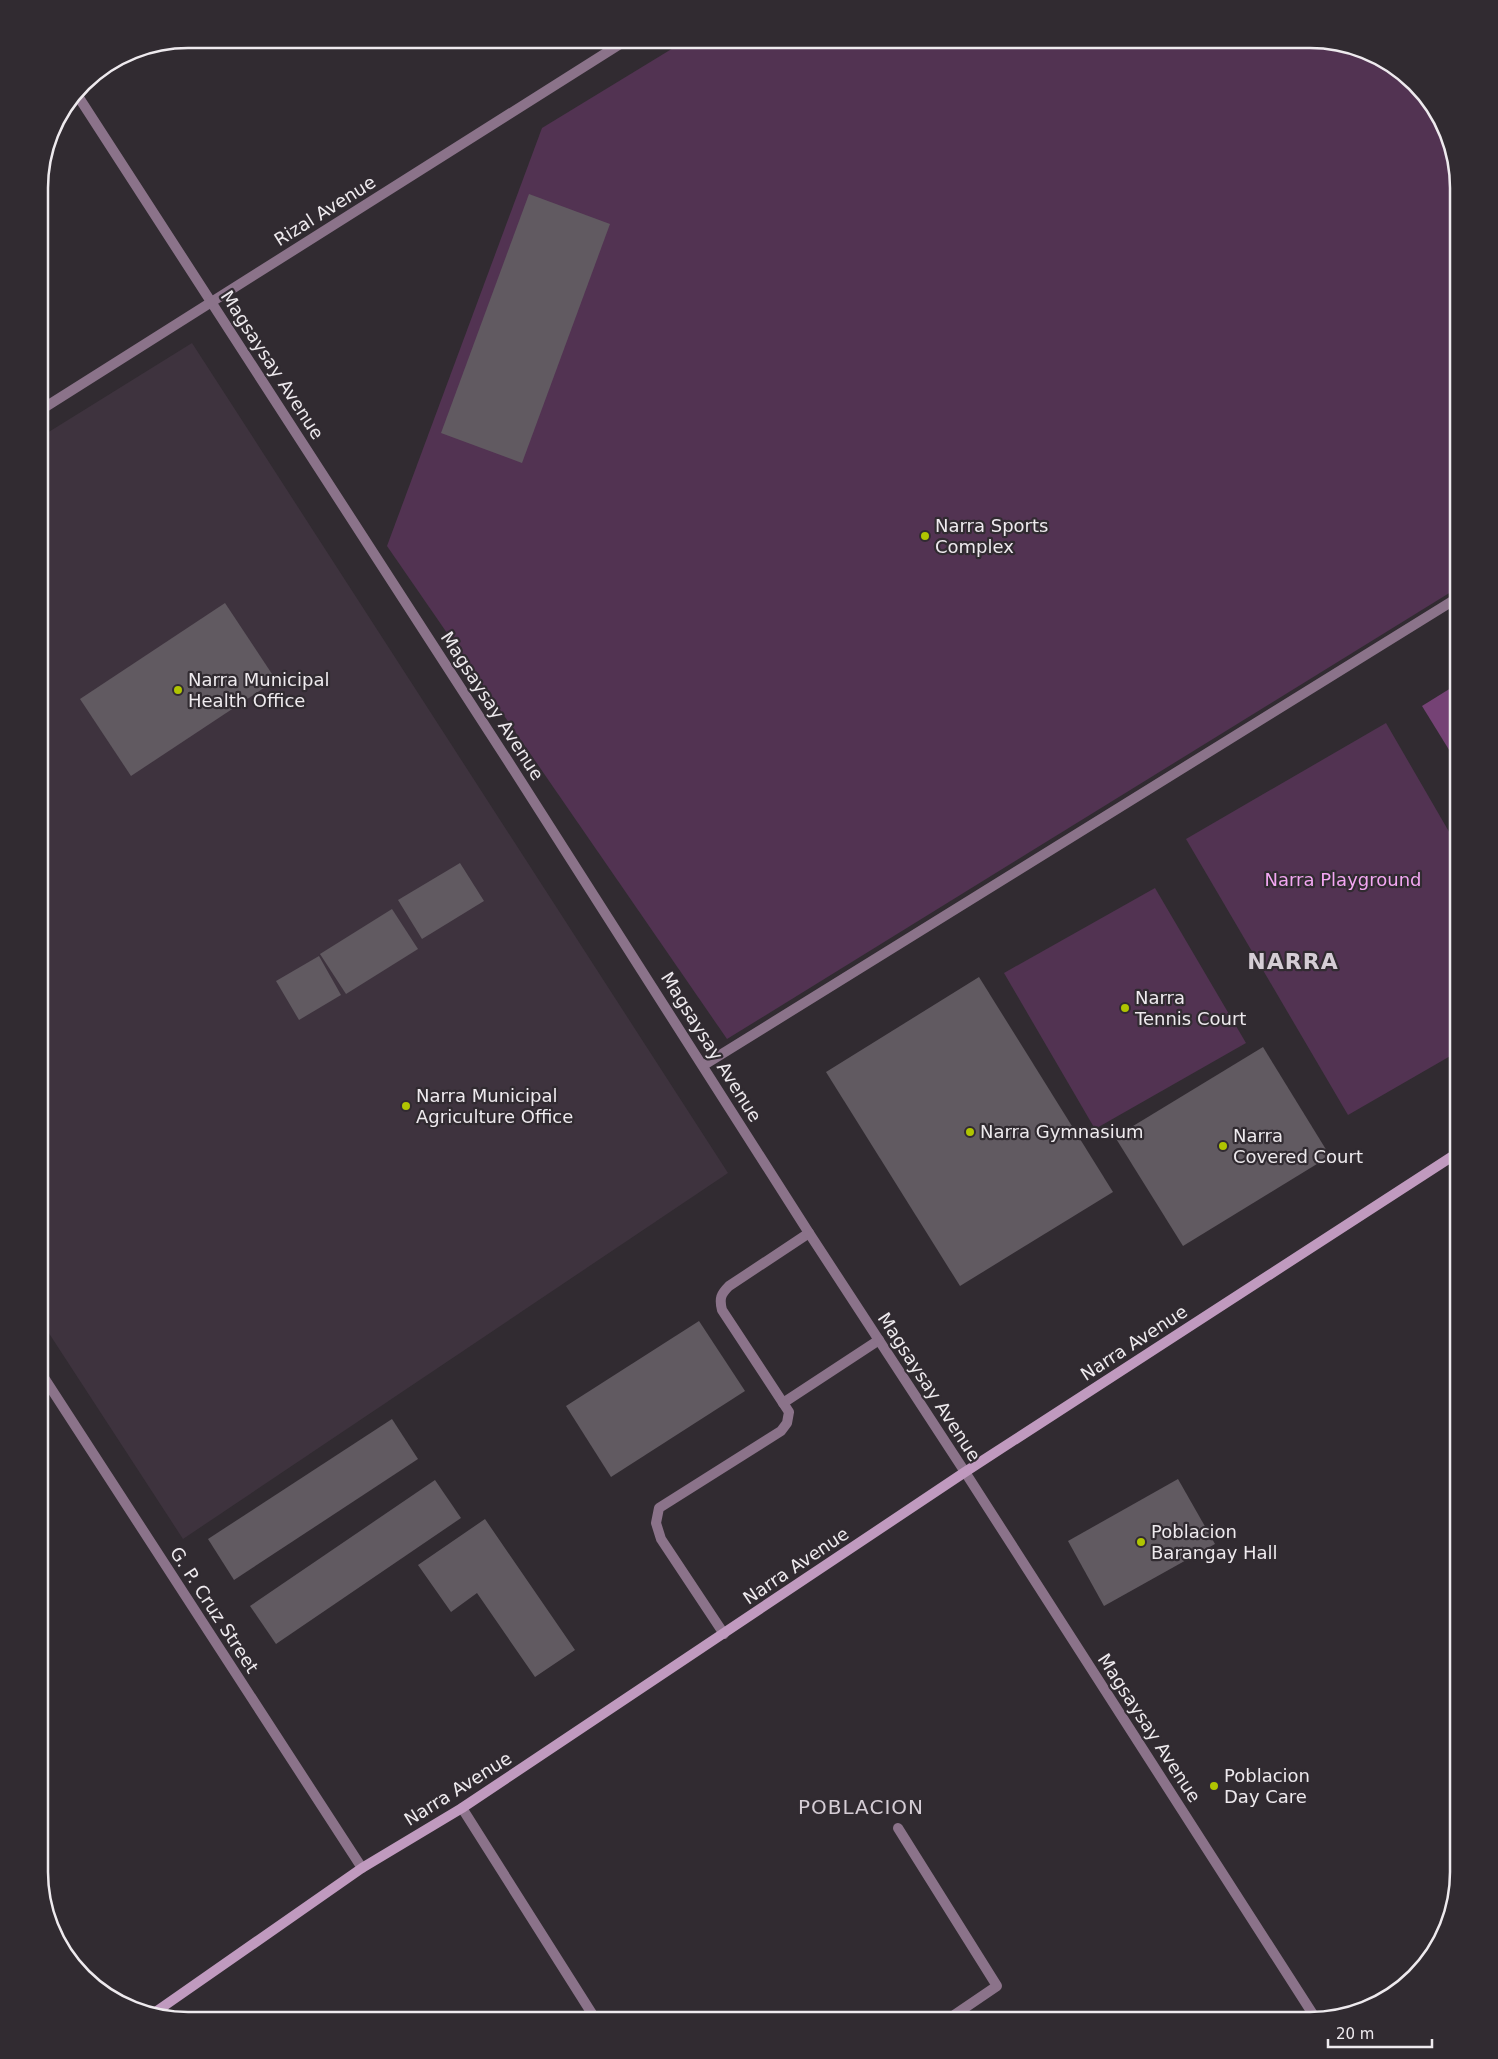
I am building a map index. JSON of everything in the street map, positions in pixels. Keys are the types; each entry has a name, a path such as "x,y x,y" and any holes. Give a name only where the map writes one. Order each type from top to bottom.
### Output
{"street":[{"name":"Rizal Avenue","path":"48,405 614,48"},
{"name":"Magsaysay Avenue","path":"80,98 704,1065 809,1233 965,1472 1311,2012"},
{"path":"704,1065 1450,603"},
{"name":"Narra Avenue","path":"159,2009 362,1868 462,1808 965,1472 1450,1158"},
{"path":"724,1634 661,1539 656,1523 659,1508 781,1431 788,1423 789,1412 722,1310 720,1300 722,1293 730,1286 809,1233"},
{"path":"783,1403 879,1340"},
{"name":"G. P. Cruz Street","path":"48,1384 362,1868"},
{"path":"462,1808 591,2011"},
{"path":"898,1828 996,1986 959,2012"}],"shaded area":[{"path":"192,343 728,1173 183,1539 48,1332 48,432"},
{"path":"1450,689 1450,751 1422,706"}],"green space":[{"name":"Narra Sports Complex","path":"673,48 1319,48 1338,50 1355,55 1380,66 1396,76 1422,102 1440,134 1446,151 1449,169 1450,593 727,1039 387,546 542,128"},
{"name":"Narra Playground","path":"1386,723 1450,833 1450,1056 1348,1115 1186,839"},
{"name":"Narra Tennis Court","path":"1155,888 1246,1043 1095,1129 1004,973"}],"building":[{"path":"529,194 610,224 522,463 441,433"},
{"name":"Narra Municipal Health Office","path":"225,603 276,680 131,776 80,699"},
{"path":"460,863 484,901 422,939 398,900"},
{"path":"392,909 418,949 346,994 320,954"},
{"path":"319,956 341,995 299,1020 276,981"},
{"name":"Narra Gymnasium","path":"979,977 1113,1192 960,1286 826,1072"},
{"name":"Narra Covered Court","path":"1263,1047 1330,1156 1183,1246 1115,1137"},
{"path":"699,1321 745,1391 611,1477 566,1406"},
{"path":"392,1419 418,1459 234,1580 208,1539"},
{"name":"Poblacion Barangay Hall","path":"1178,1479 1215,1544 1104,1606 1068,1541"},
{"path":"435,1480 461,1518 276,1644 250,1606"},
{"path":"485,1519 575,1650 535,1677 477,1593 451,1612 418,1565"}],"place":[{"name":"Narra Sports Complex","path":"925,536"},
{"name":"Narra Municipal Health Office","path":"178,690"},
{"name":"Narra Tennis Court","path":"1125,1008"},
{"name":"Narra Municipal Agriculture Office","path":"406,1106"},
{"name":"Narra Gymnasium","path":"970,1132"},
{"name":"Narra Covered Court","path":"1223,1146"},
{"name":"Poblacion Barangay Hall","path":"1141,1542"},
{"name":"Poblacion Day Care","path":"1214,1786"}],"district":[{"name":"NARRA","path":"1293,961"},
{"name":"POBLACION","path":"861,1807"}]}
